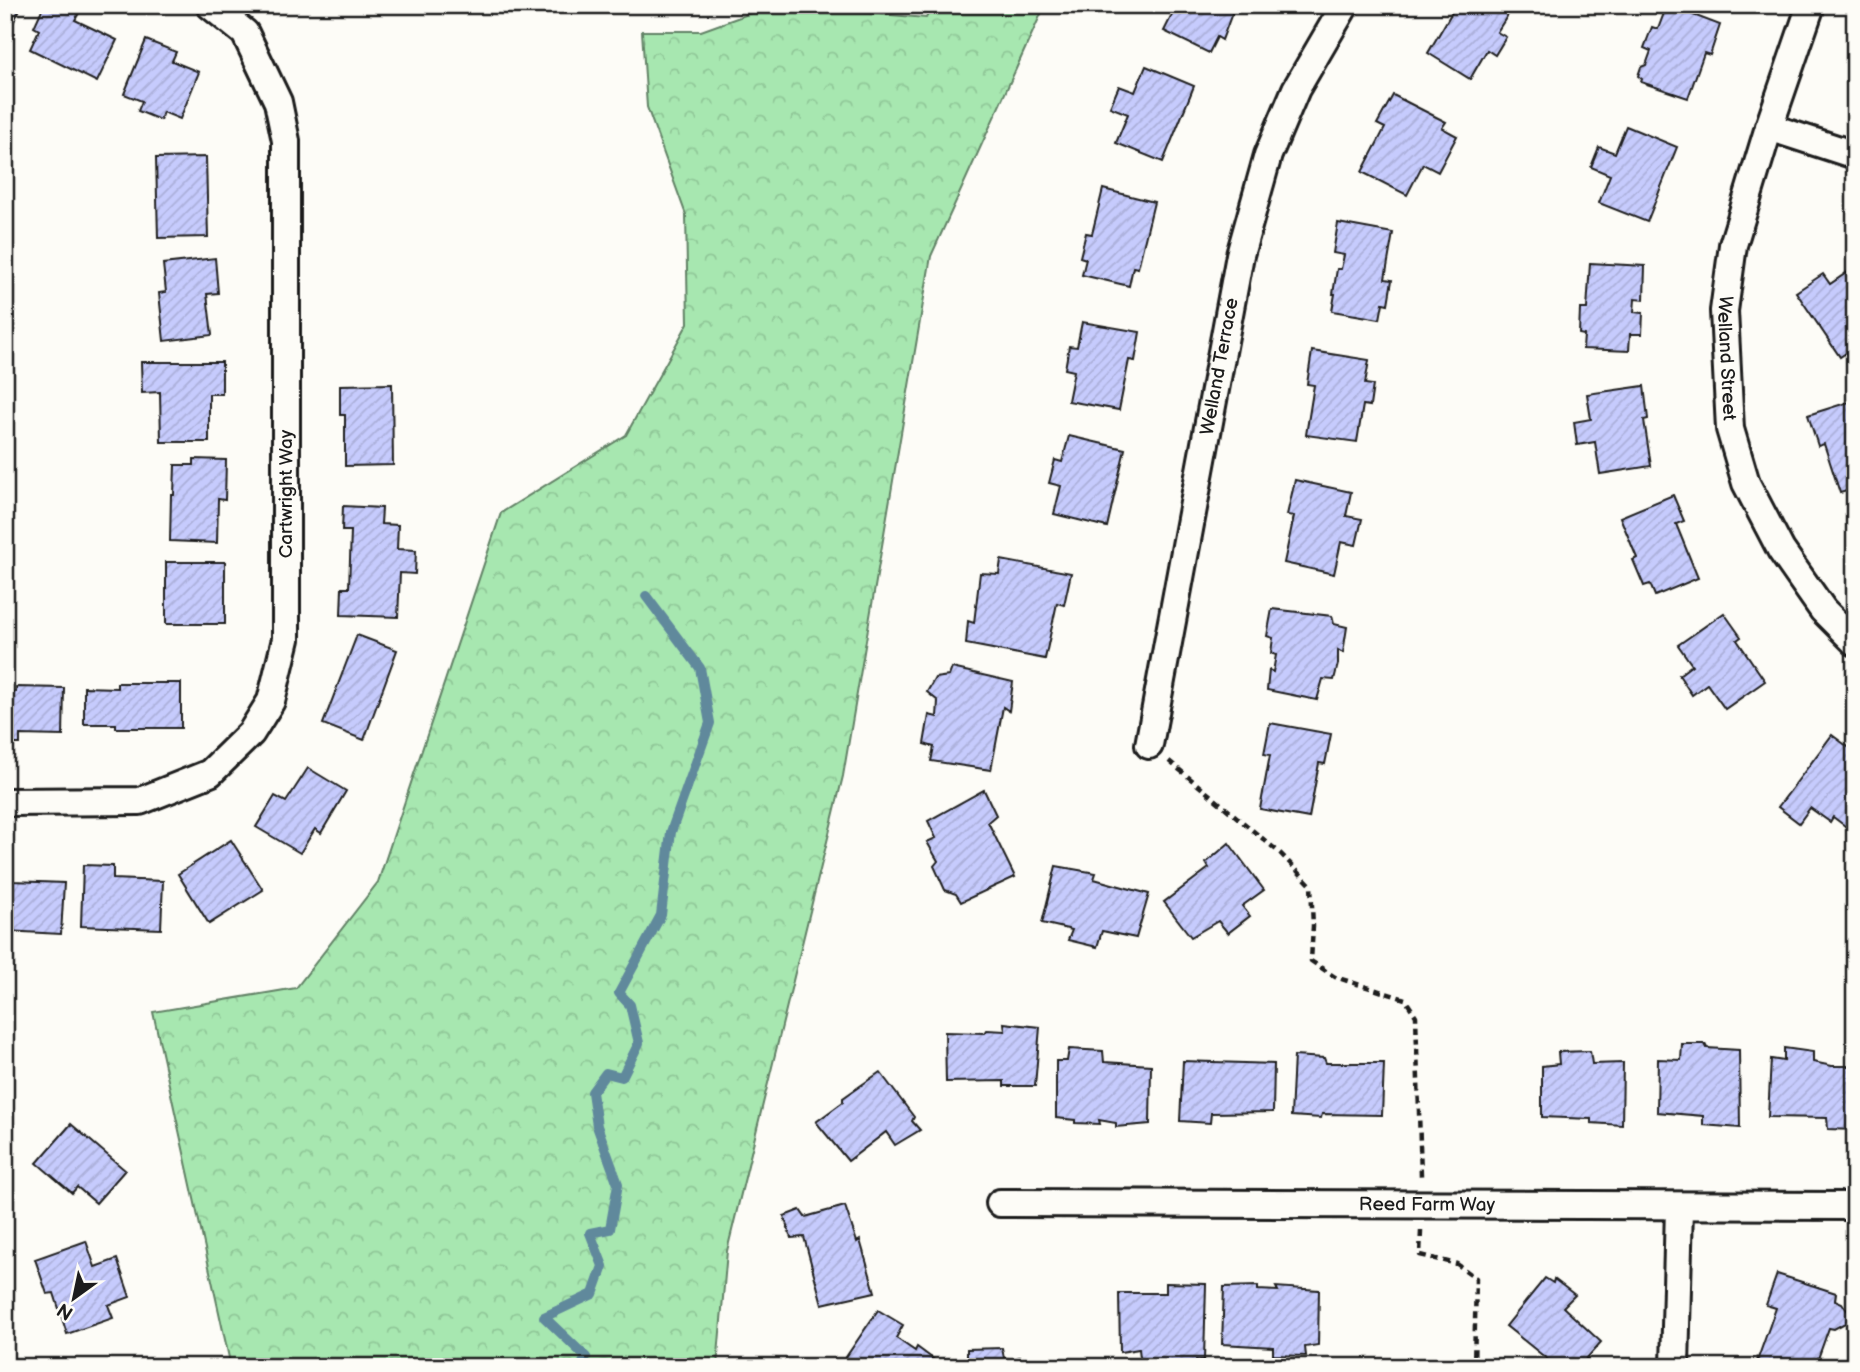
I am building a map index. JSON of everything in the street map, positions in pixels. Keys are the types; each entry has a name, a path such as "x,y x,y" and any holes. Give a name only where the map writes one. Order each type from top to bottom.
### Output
{"street":[{"name":"Cartwright Way","path":"5,802 140,801 210,773 251,733 271,701 286,639 286,141 278,103 245,33 210,5"},
{"name":"Welland Terrace","path":"1149,745 1240,256 1268,155 1291,100 1345,5"},
{"name":"Welland Street","path":"1811,5 1769,127 1733,245 1724,311 1730,429 1746,483 1782,550 1823,610 1855,642"},
{"path":"1769,127 1855,156"},
{"name":"Reed Farm Way","path":"1000,1203 1855,1206"},
{"path":"1675,1367 1679,1207"}],"path":[{"path":"1149,745 1280,853 1311,886 1311,961 1335,977 1405,999 1416,1016 1422,1205 1420,1255 1457,1264 1476,1278 1474,1367"}],"green space":[{"path":"773,5 926,18 933,5 1045,5 931,256 843,776 727,1251 717,1367 231,1367 153,1012 296,988 378,882 501,513 626,435 688,323 686,215 647,107 642,31 701,31"}],"building":[{"path":"5,5 22,5 5,39"},
{"path":"44,5 63,5 79,13 75,20 117,40 97,82 30,49 39,30 34,27"},
{"path":"1173,5 1235,5 1222,40 1217,37 1209,53 1164,31 1172,15 1169,13"},
{"path":"1449,5 1503,5 1511,10 1497,32 1506,37 1495,55 1487,50 1470,79 1428,53 1452,12 1447,9"},
{"path":"1667,5 1720,25 1710,55 1704,53 1688,98 1641,82 1642,79 1638,76 1651,51 1644,48 1652,27 1658,29"},
{"path":"146,40 176,52 172,61 199,72 180,119 163,112 160,120 138,111 142,101 124,94"},
{"path":"1146,66 1194,86 1163,162 1116,143 1128,114 1110,107 1119,86 1135,92"},
{"path":"1393,95 1446,122 1442,128 1457,136 1438,172 1423,164 1407,195 1362,172 1385,128 1377,124"},
{"path":"1626,126 1677,147 1647,222 1599,203 1610,175 1591,167 1599,147 1615,153"},
{"path":"206,157 208,237 158,238 156,158"},
{"path":"1103,189 1154,202 1138,268 1133,267 1129,286 1082,275 1086,259 1080,257 1086,233 1092,234"},
{"path":"1338,223 1393,233 1385,279 1392,280 1388,304 1383,303 1380,319 1332,311 1337,269 1341,269 1344,255 1333,253"},
{"path":"215,258 218,293 207,294 212,335 164,341 159,293 166,292 163,264"},
{"path":"1590,263 1645,266 1644,300 1635,299 1634,312 1643,313 1642,334 1630,334 1629,351 1583,349 1584,335 1579,334 1580,309 1587,309"},
{"path":"1855,267 1855,347 1840,357 1796,292 1823,274 1830,284"},
{"path":"1082,322 1140,332 1135,361 1129,360 1119,410 1068,401 1074,371 1065,369 1069,346 1077,347"},
{"path":"1312,351 1369,360 1365,384 1373,385 1370,406 1363,405 1357,442 1306,435 1314,385 1307,384"},
{"path":"141,362 222,362 222,394 209,394 209,442 161,442 160,392 142,393"},
{"path":"392,384 393,465 345,466 345,415 340,415 340,385"},
{"path":"1644,386 1648,419 1644,420 1651,466 1600,474 1595,442 1577,445 1574,422 1591,419 1587,394"},
{"path":"1855,400 1854,505 1850,490 1840,493 1824,444 1818,446 1808,415"},
{"path":"1069,436 1125,449 1107,527 1054,514 1061,486 1049,483 1055,460 1062,462"},
{"path":"194,459 226,460 225,500 218,499 217,543 170,541 175,465 194,465"},
{"path":"1295,480 1351,492 1346,516 1362,519 1356,545 1341,542 1334,574 1284,563 1294,516 1287,515"},
{"path":"1673,495 1684,521 1676,524 1698,578 1655,596 1650,584 1644,586 1633,560 1637,558 1620,517"},
{"path":"343,506 382,508 381,524 398,525 397,549 416,550 415,574 400,573 398,617 341,615 342,588 349,588 351,531 342,531"},
{"path":"1001,560 1071,573 1064,605 1057,603 1045,659 966,644 968,621 974,623 980,573 999,574"},
{"path":"166,562 225,562 225,624 166,624"},
{"path":"1272,609 1332,616 1334,624 1347,627 1343,653 1338,650 1334,680 1323,679 1317,700 1267,690 1269,670 1273,672 1276,655 1271,653 1273,638 1267,636"},
{"path":"1724,613 1741,637 1737,640 1765,681 1725,709 1707,684 1692,695 1679,675 1692,665 1678,645"},
{"path":"357,635 397,650 364,740 323,724"},
{"path":"952,668 1013,682 1009,711 1003,707 991,770 931,761 934,747 924,744 929,715 937,717 938,701 927,692 935,678 949,676"},
{"path":"117,683 181,683 181,728 116,728 116,724 84,724 84,687 117,688"},
{"path":"16,687 64,688 63,736 20,735 20,744 5,744 5,691 16,692"},
{"path":"1270,723 1331,734 1325,764 1319,763 1309,818 1260,809 1270,755 1264,754"},
{"path":"1832,735 1855,752 1851,762 1855,764 1855,837 1833,817 1830,822 1810,808 1799,823 1778,807"},
{"path":"308,768 346,791 321,833 315,829 300,853 256,827 275,796 286,802"},
{"path":"984,790 996,815 988,822 1015,877 961,902 956,894 945,890 934,866 938,861 927,842 936,838 928,821"},
{"path":"231,840 263,890 209,924 178,874"},
{"path":"1229,843 1264,890 1242,906 1250,916 1228,933 1218,921 1191,937 1164,902 1209,868 1206,863"},
{"path":"83,865 113,866 113,879 163,881 161,929 81,926"},
{"path":"1056,866 1096,873 1094,879 1149,894 1136,938 1102,931 1097,947 1068,940 1072,930 1042,923"},
{"path":"5,869 13,869 13,881 64,883 61,934 5,931"},
{"path":"1004,1023 1040,1027 1035,1086 1004,1086 1004,1081 946,1082 945,1032 1005,1031"},
{"path":"1682,1044 1705,1044 1707,1048 1739,1050 1740,1128 1703,1125 1703,1116 1657,1112 1658,1059 1681,1060"},
{"path":"1784,1048 1813,1052 1813,1062 1832,1066 1855,1066 1855,1130 1828,1129 1827,1118 1768,1117 1771,1059 1784,1061"},
{"path":"1069,1049 1103,1051 1104,1062 1151,1065 1150,1124 1116,1127 1116,1123 1099,1120 1100,1124 1075,1123 1075,1120 1056,1118 1056,1061 1067,1061"},
{"path":"1590,1051 1592,1064 1623,1063 1622,1125 1591,1123 1591,1119 1542,1117 1542,1066 1559,1064 1558,1052"},
{"path":"1294,1056 1324,1058 1326,1063 1384,1063 1382,1115 1322,1114 1321,1118 1291,1116"},
{"path":"1183,1061 1274,1064 1273,1112 1211,1113 1210,1123 1180,1121"},
{"path":"880,1072 914,1117 912,1121 920,1130 895,1145 886,1132 848,1161 816,1122 843,1102 843,1098"},
{"path":"71,1124 125,1170 96,1203 77,1187 72,1193 37,1163"},
{"path":"845,1206 857,1242 860,1240 875,1292 822,1304 804,1237 791,1238 784,1216 800,1210 805,1217"},
{"path":"86,1241 95,1267 117,1259 130,1297 108,1305 113,1318 67,1334 54,1293 47,1294 35,1259"},
{"path":"1777,1274 1836,1293 1835,1300 1842,1303 1849,1313 1847,1322 1834,1329 1829,1328 1815,1367 1755,1367 1776,1308 1766,1305"},
{"path":"1545,1278 1553,1283 1554,1279 1575,1295 1563,1307 1601,1342 1579,1367 1557,1367 1506,1326"},
{"path":"1166,1283 1206,1284 1204,1360 1196,1360 1196,1367 1168,1367 1168,1364 1141,1366 1139,1349 1120,1352 1119,1293 1166,1293"},
{"path":"1258,1286 1258,1290 1278,1291 1276,1287 1319,1290 1318,1345 1305,1347 1306,1356 1273,1355 1273,1347 1222,1344 1224,1287"},
{"path":"878,1310 903,1325 896,1338 915,1351 917,1347 944,1367 846,1367 842,1363"},
{"path":"1002,1348 1004,1358 1021,1361 1019,1357 1046,1357 1046,1360 1068,1361 1069,1367 967,1367 967,1349"}],"waterway":[{"path":"581,1367 586,1357 544,1317 593,1294 603,1266 590,1233 610,1229 618,1184 597,1126 592,1092 606,1073 622,1077 639,1043 630,1005 619,993 661,915 671,832 710,723 700,668 646,596"}]}
